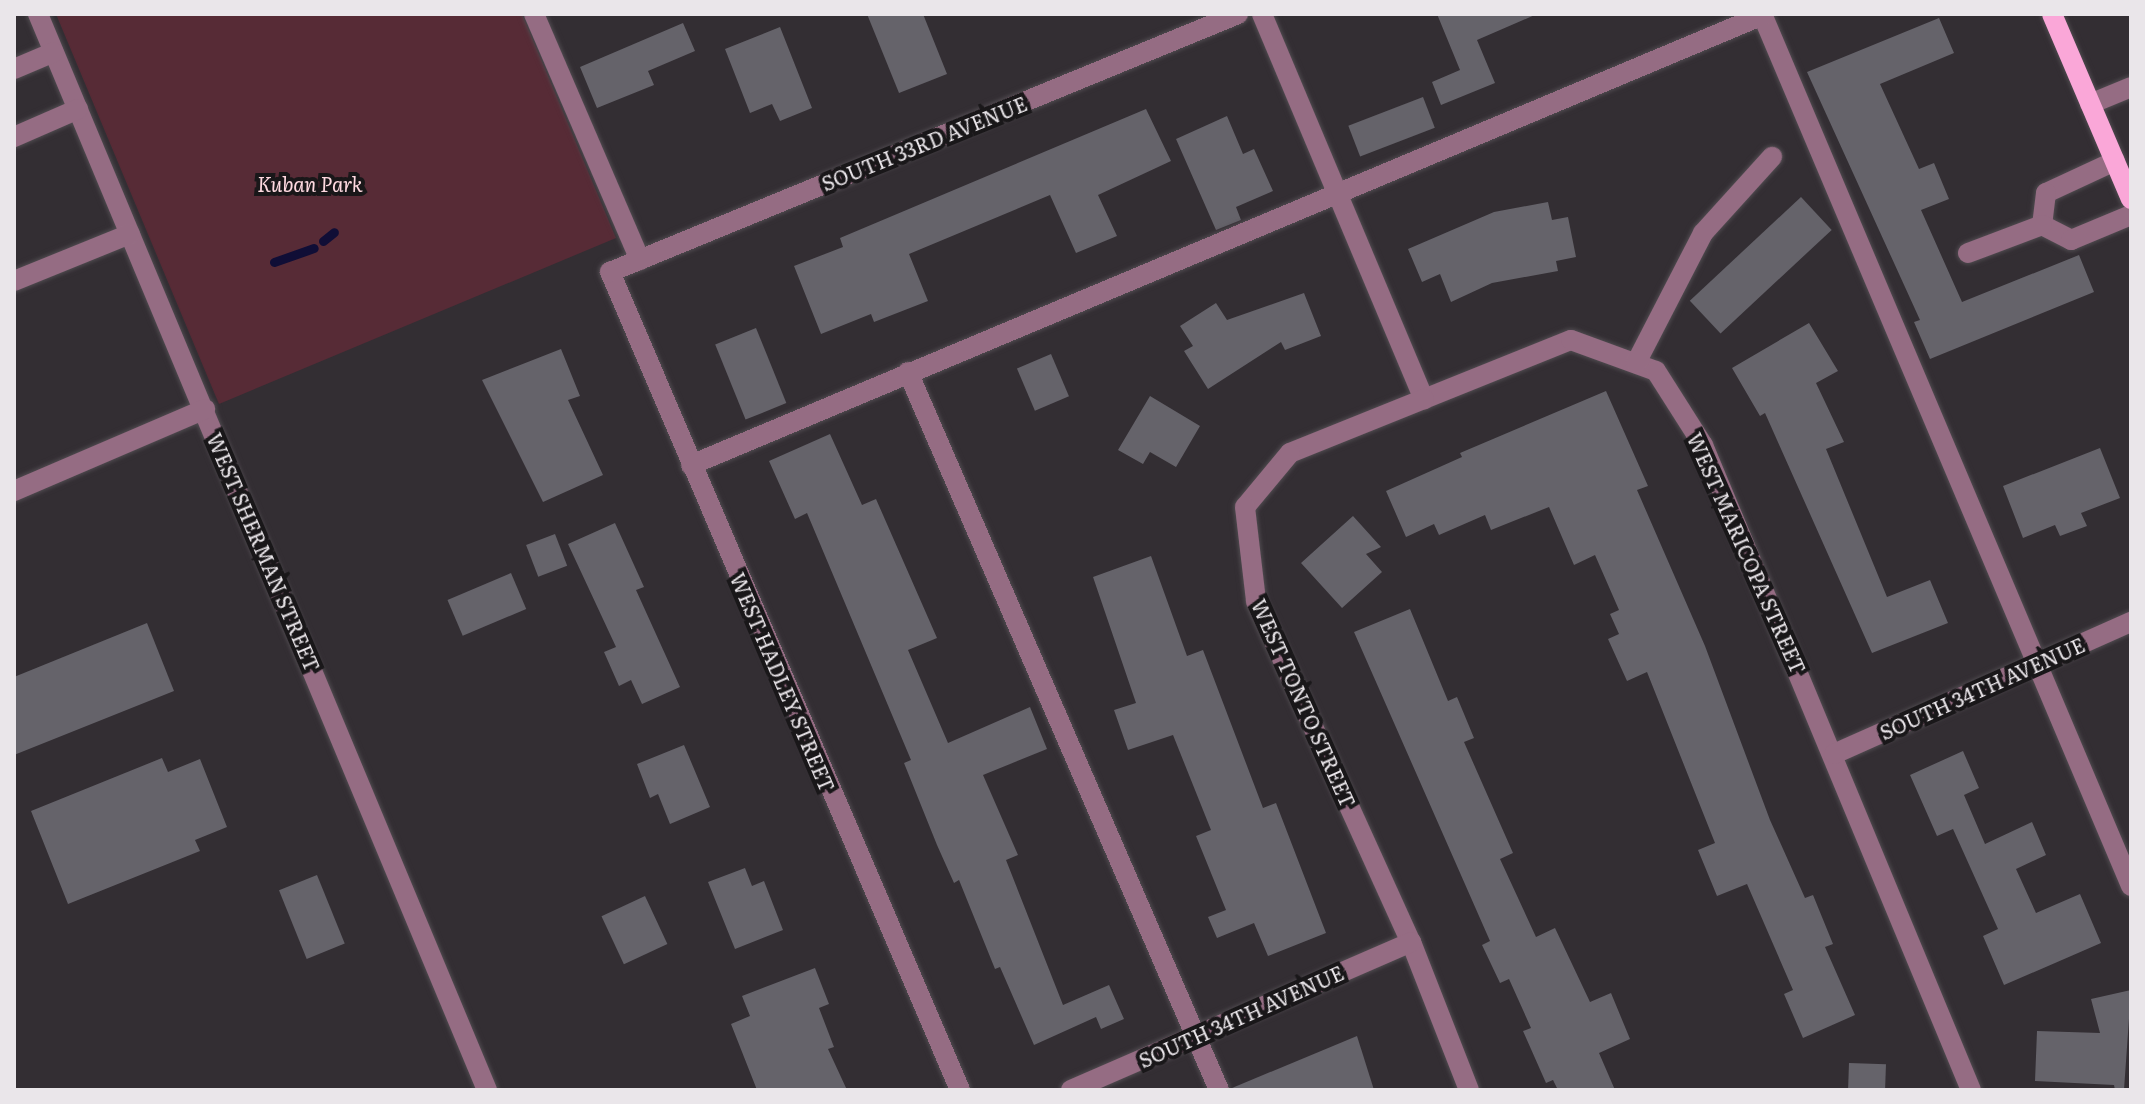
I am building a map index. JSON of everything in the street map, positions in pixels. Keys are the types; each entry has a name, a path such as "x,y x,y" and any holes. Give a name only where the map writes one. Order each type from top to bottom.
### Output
{"main road":[{"path":"2052,14 2131,199"}],"street":[{"name":"WEST SHERMAN STREET","path":"38,14 487,1090"},
{"path":"534,14 640,260"},
{"name":"SOUTH 33RD AVENUE","path":"610,272 1238,14"},
{"path":"1262,14 1424,399"},
{"path":"691,465 1762,15 2131,886"},
{"path":"14,69 54,52"},
{"path":"2090,104 2131,87"},
{"path":"14,137 78,109"},
{"path":"1636,363 1703,233 1772,157"},
{"path":"2042,225 2046,193 2115,161"},
{"path":"1968,253 2042,225 2071,240 2131,215"},
{"path":"14,281 130,234"},
{"name":"WEST HADLEY STREET","path":"610,272 960,1090"},
{"name":"WEST MARICOPA STREET","path":"1424,399 1571,340 1656,371 1703,445 1834,754 1971,1090"},
{"path":"908,372 1219,1090"},
{"name":"WEST TONTO STREET","path":"1424,399 1290,453 1245,507 1256,601 1411,942 1469,1090"},
{"path":"14,491 205,409"},
{"name":"SOUTH 34TH AVENUE","path":"1834,754 2131,622"},
{"name":"SOUTH 34TH AVENUE","path":"1071,1090 1411,942"}],"green space":[{"name":"Kuban Park","path":"56,14 522,14 616,238 219,404"}],"building":[{"path":"867,14 923,14 947,74 899,93"},
{"path":"1437,14 1537,14 1477,40 1495,83 1441,105 1432,82 1460,70"},
{"path":"1939,18 1954,53 1880,84 1919,169 1934,163 1949,199 1921,210 1962,302 2079,255 2094,292 1930,359 1914,322 1920,320 1807,72"},
{"path":"683,23 695,51 648,71 654,85 597,108 580,67"},
{"path":"780,27 812,108 780,121 772,104 750,113 725,49"},
{"path":"1423,97 1435,128 1360,156 1348,126"},
{"path":"1146,109 1171,161 1098,195 1117,236 1076,253 1050,195 909,254 928,301 874,322 871,314 821,334 794,266 843,247 840,238"},
{"path":"1227,116 1243,154 1254,149 1273,191 1236,207 1241,220 1216,230 1176,139"},
{"path":"1801,197 1832,230 1721,334 1690,301"},
{"path":"1548,202 1552,220 1568,217 1576,257 1556,261 1558,271 1492,283 1451,302 1440,274 1422,282 1408,249 1494,212"},
{"path":"1304,293 1321,336 1285,350 1281,342 1208,389 1184,351 1193,346 1180,326 1216,303 1227,320"},
{"path":"1809,323 1838,371 1816,383 1844,442 1826,449 1887,597 1930,580 1948,623 1872,653 1765,413 1760,416 1732,368"},
{"path":"756,328 786,403 746,420 715,344"},
{"path":"561,349 580,396 568,400 603,475 543,502 482,380"},
{"path":"1051,354 1069,396 1035,411 1017,368"},
{"path":"1606,391 1648,486 1637,490 1705,646 1770,820 1805,898 1813,895 1833,944 1825,947 1855,1015 1803,1038 1784,994 1793,990 1747,884 1717,896 1698,850 1715,843 1647,672 1627,681 1608,639 1619,634 1610,614 1619,610 1595,555 1574,565 1549,507 1491,530 1485,515 1439,535 1434,524 1406,537 1386,491 1462,457 1460,453"},
{"path":"1150,396 1200,426 1176,467 1150,452 1143,464 1118,450"},
{"path":"830,434 862,505 876,499 937,638 908,650 948,743 1030,707 1047,749 983,775 1018,855 1006,860 1063,1005 1109,985 1124,1019 1101,1029 1096,1017 1034,1045 1000,967 995,969 959,880 954,883 937,845 904,763 911,760 807,513 795,519 769,461"},
{"path":"2100,448 2120,498 2081,513 2087,526 2060,536 2055,525 2023,538 2003,486"},
{"path":"1353,516 1381,547 1366,554 1382,572 1342,608 1301,563"},
{"path":"615,523 644,587 636,590 680,687 642,704 631,680 619,686 604,652 616,647 568,544"},
{"path":"555,534 567,566 538,577 526,545"},
{"path":"1151,556 1187,656 1203,650 1263,808 1276,803 1326,933 1268,956 1254,923 1217,938 1208,917 1226,910 1196,836 1211,830 1173,735 1128,750 1114,710 1136,703 1093,577"},
{"path":"511,573 526,609 463,636 447,600"},
{"path":"1410,609 1448,701 1457,697 1474,738 1464,742 1513,853 1500,859 1536,937 1555,928 1590,1002 1611,993 1630,1039 1599,1053 1615,1090 1558,1090 1553,1080 1546,1083 1523,1031 1531,1028 1509,979 1500,983 1482,945 1490,941 1354,632"},
{"path":"147,623 174,691 14,755 14,677"},
{"path":"684,745 710,807 670,824 658,794 650,798 637,764"},
{"path":"1963,751 1979,788 1964,795 1985,844 2032,822 2046,855 2016,869 2036,913 2080,894 2101,943 2004,985 1983,936 1998,929 1953,829 1937,836 1910,775"},
{"path":"162,758 168,772 200,759 227,827 195,840 200,851 68,904 31,811"},
{"path":"745,868 752,886 764,881 783,930 735,949 708,882"},
{"path":"317,875 345,944 307,959 279,890"},
{"path":"645,896 667,944 624,964 601,916"},
{"path":"815,968 829,1004 819,1008 834,1047 828,1049 847,1090 757,1090 731,1024 750,1016 742,996"},
{"path":"2131,990 2124,1090 2115,1090 2114,1085 2035,1081 2037,1031 2100,1033 2091,999"},
{"path":"1357,1036 1374,1090 1232,1090 1232,1088"},
{"path":"1849,1063 1886,1064 1885,1090 1848,1090"}],"waterway":[{"path":"323,241 334,232"},
{"path":"274,262 314,248"}]}
